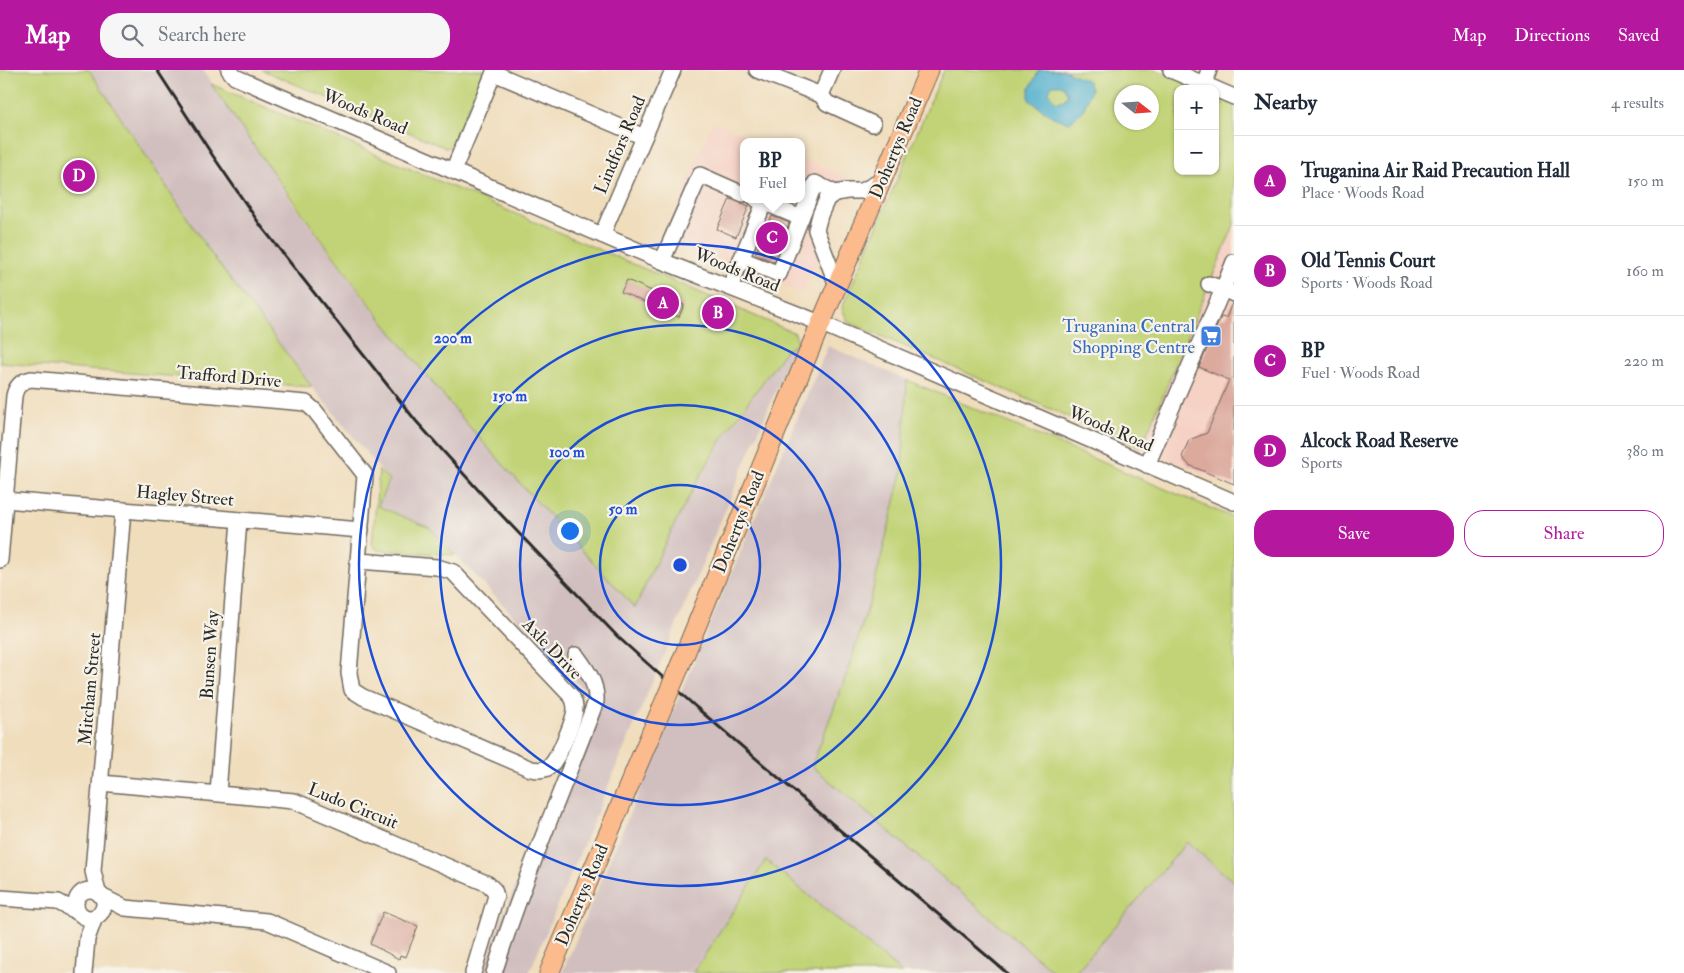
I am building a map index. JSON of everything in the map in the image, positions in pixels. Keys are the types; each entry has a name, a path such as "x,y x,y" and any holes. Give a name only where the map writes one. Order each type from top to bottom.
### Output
{"main road":[{"name":"Dohertys Road","path":"549,973 679,668 820,323 929,70"}],"street":[{"name":"Woods Road","path":"229,70 235,77 662,261 820,323 1234,502"},
{"name":"Lindfors Road","path":"602,235 673,70"},
{"path":"757,70 821,95 827,103 873,124"},
{"path":"821,95 832,70"},
{"path":"1171,70 1211,83 1234,97"},
{"path":"453,171 495,72 644,137"},
{"path":"662,261 700,175 740,193"},
{"path":"837,285 816,230 827,199 834,193 847,190 862,191 881,181"},
{"path":"741,259 779,274 815,183 834,193"},
{"path":"730,287 759,203"},
{"path":"765,203 801,218"},
{"path":"1147,465 1234,262"},
{"name":"Trafford Drive","path":"0,560 14,396 19,384 31,379 306,404 315,411 364,472 365,484 349,673 352,690"},
{"name":"Hagley Street","path":"5,500 361,530"},
{"name":"Mitcham Street","path":"99,895 93,871 123,510"},
{"name":"Bunsen Way","path":"218,793 239,520"},
{"name":"Axle Drive","path":"352,690 363,697 537,770 547,768 554,762 575,709 572,697 452,572 438,567 359,561"},
{"path":"494,973 523,884 561,794 596,701 596,690 593,681 576,655"},
{"name":"Ludo Circuit","path":"101,783 280,799 306,805 490,885 496,894 495,904 472,973"},
{"name":"Mitcham Street","path":"80,894 93,871"},
{"path":"58,902 88,890 125,908"},
{"path":"80,894 76,906 88,915"},
{"path":"88,915 104,906 99,895"},
{"path":"0,898 58,902 88,915 125,908 267,921 388,973"},
{"path":"84,973 88,915"}],"shaded area":[{"path":"89,70 203,70 293,203 360,293 431,381 634,607 676,521 721,442 786,350 795,345 529,973 484,973 497,931 592,698 430,528 378,505 389,480 312,387 212,255"},
{"path":"713,121 753,138 740,138 740,203 805,203 805,160 851,179 802,294 665,236"},
{"name":"Truganina Central Shopping Centre","path":"1234,224 1234,488 1141,448"},
{"path":"828,346 907,380 902,473 873,590 847,673 812,766 1055,973 902,973 766,860 693,973 562,973"},
{"path":"1187,842 1234,882 1234,973 1075,973"}],"green space":[{"path":"0,70 89,70 212,255 312,387 0,363"},
{"path":"262,70 484,70 452,146 446,148"},
{"path":"944,70 1157,70 1192,85 1174,85 1174,175 1219,175 1219,102 1224,104 1219,102 1219,97 1234,103 1234,225 1141,448 848,322 842,308"},
{"path":"211,84 795,333 797,340 795,345 786,350 727,432 707,464 674,525 635,608 485,444 407,351 321,239"},
{"path":"907,380 1234,518 1234,882 1187,842 1075,973 1055,973 812,766 847,673 873,590 902,473"},
{"path":"379,470 389,480 378,506 430,528 455,555 377,550 372,544"},
{"path":"766,860 902,973 693,973"}],"water":[{"path":"1039,70 1064,70 1088,81 1091,89 1084,109 1069,123 1053,117 1029,100 1029,90","holes":["1052,85 1062,85 1067,92 1067,96 1064,100 1057,102 1051,97 1049,92"]}],"building":[{"path":"730,199 749,206 736,237 717,229"},
{"path":"772,216 789,223 774,262 755,254"},
{"path":"627,280 684,305 679,317 621,292"},
{"name":"Truganina Central Shopping Centre","path":"1232,303 1234,303 1234,484 1189,465 1182,457 1189,440 1207,433 1229,380 1199,367 1221,317 1226,318"},
{"path":"383,912 418,926 406,957 400,955 399,959 370,944"}],"railway":[{"path":"157,70 261,226 416,421 489,502 618,637 697,708 1007,973"}],"place":[{"name":"Alcock Road Reserve","path":"79,176"},
{"name":"BP","path":"772,238"},
{"name":"Truganina Air Raid Precaution Hall","path":"663,303"},
{"name":"Old Tennis Court","path":"718,313"},
{"name":"Truganina Central Shopping Centre","path":"1211,336"}]}
